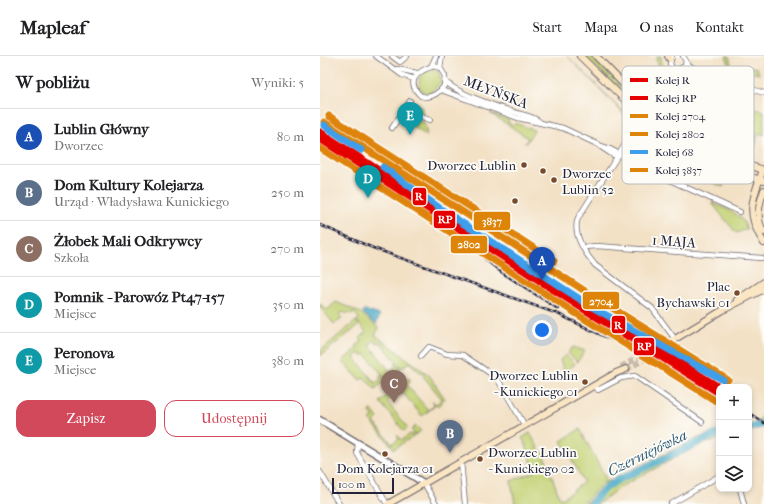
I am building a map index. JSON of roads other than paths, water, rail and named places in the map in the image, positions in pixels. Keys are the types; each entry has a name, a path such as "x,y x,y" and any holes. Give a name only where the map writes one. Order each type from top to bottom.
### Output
{"main road":[{"path":"580,56 622,97"},
{"path":"598,57 622,82"},
{"path":"754,166 764,169 762,180 753,201 752,217 755,227 764,243"},
{"path":"764,190 758,214 760,225 764,232"},
{"path":"667,344 723,310 764,282"},
{"path":"723,310 764,289"},
{"path":"387,504 525,426 623,368"}],"street":[{"path":"376,56 402,74 414,79"},
{"path":"392,56 400,62 407,56"},
{"path":"431,67 436,56"},
{"path":"440,68 442,56"},
{"path":"683,56 686,63 691,66"},
{"path":"670,57 671,66"},
{"path":"431,67 440,68 444,73 445,81 441,90 430,97 420,96 415,89 414,79 417,73 423,69 431,67"},
{"path":"397,70 417,73"},
{"name":"MŁYŃSKA","path":"445,81 452,87 472,96 513,112 536,118 540,122"},
{"name":"MŁYŃSKA","path":"441,90 518,118 563,128 599,145 610,148 622,156"},
{"path":"754,90 764,93"},
{"path":"392,128 410,101"},
{"path":"404,110 430,120"},
{"path":"622,150 577,220 576,231 589,257 595,265 652,308 675,339"},
{"name":"MŁYŃSKA","path":"678,184 730,206 740,212"},
{"name":"1 MAJA","path":"584,247 597,246 762,258"},
{"path":"752,296 764,293"},
{"path":"421,356 429,347 447,354 463,355 497,378 525,426"},
{"path":"595,385 598,390 621,378 635,376 702,422"},
{"path":"320,420 424,483 436,504"},
{"path":"358,443 356,448 359,456 387,504"},
{"path":"461,462 465,504"},
{"path":"320,472 339,504"},
{"path":"671,504 716,478"},
{"path":"741,492 743,504"}],"water":[{"path":"364,310 380,315 376,324 363,313"}],"waterway":[{"name":"Czerniejówka","path":"752,427 764,424"},
{"name":"Czerniejówka","path":"591,504 603,490 616,481 716,434"}],"tunnel":[{"path":"621,367 665,342"},
{"path":"626,369 670,346"}],"railway":[{"path":"417,205 501,272 558,309"},
{"path":"320,225 373,248 558,314 616,342 677,366"},
{"path":"657,340 692,363"},
{"path":"670,366 716,392"},
{"path":"752,415 764,423"}],"rail line":[{"name":"3837","path":"329,116 554,261"},
{"name":"2704","path":"324,122 585,291 728,380"},
{"name":"68","path":"324,125 361,150"},
{"name":"R","path":"320,132 591,308 716,385"},
{"name":"RP","path":"320,139 577,305 716,391"},
{"name":"2802","path":"320,148 572,311 716,401"},
{"name":"68","path":"383,167 444,211 592,307 723,380"}],"place":[{"name":"Peronova","path":"410,135"},
{"name":"Dworzec Lublin","path":"524,165"},
{"name":"Dworzec Lublin 52","path":"554,180"},
{"name":"Pomnik - Parowóz Pt47-157","path":"368,198"},
{"name":"Lublin Główny","path":"542,280"},
{"name":"Plac Bychawski 01","path":"737,293"},
{"name":"Dworzec Lublin - Kunickiego 01","path":"585,382"},
{"name":"Żłobek Mali Odkrywcy","path":"394,403"},
{"name":"Dom Kultury Kolejarza","path":"450,453"},
{"name":"Dom Kolejarza 01","path":"385,454"},
{"name":"Dworzec Lublin - Kunickiego 02","path":"480,459"}]}
